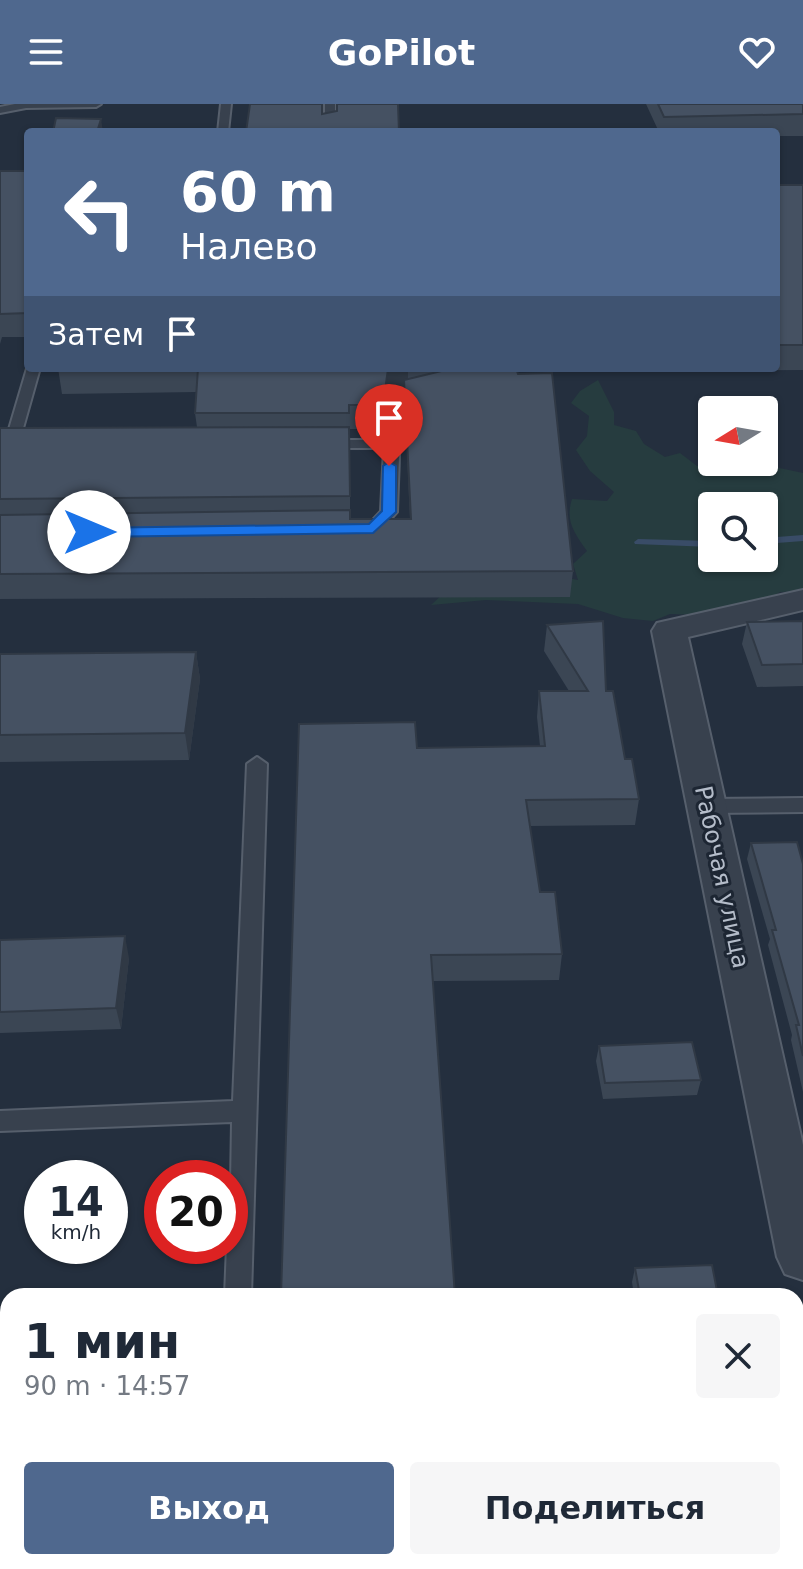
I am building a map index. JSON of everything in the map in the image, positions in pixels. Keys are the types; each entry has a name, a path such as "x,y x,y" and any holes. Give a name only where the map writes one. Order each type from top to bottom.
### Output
{"street":[{"name":"Рабочая улица","path":"803,600 669,631 803,1257"}],"lane":[{"path":"0,110 26,105 96,104"},
{"path":"223,128 226,104"},
{"path":"330,104 330,128"},
{"path":"13,446 32,372"},
{"path":"343,531 373,529 389,512 394,399 409,393 446,389 445,372"},
{"path":"311,444 390,444"},
{"path":"238,1288 257,764"},
{"path":"707,806 803,805"},
{"path":"0,1121 245,1111"}],"green space":[{"path":"598,380 614,412 614,425 636,431 644,444 665,457 680,453 698,466 698,476 778,476 778,468 803,473 803,591 780,592 760,605 701,615 670,614 653,621 623,618 578,604 486,600 431,605 460,578 539,573 578,580 573,564 587,551 572,526 572,499 607,501 614,492 590,471 576,450 587,436 589,416 571,403 580,391"}],"building":[{"path":"250,104 322,104 322,114 337,111 337,104 398,104 399,128 247,128"},
{"path":"658,104 803,104 803,114 664,117"},
{"path":"56,118 101,119 98,128 54,128"},
{"path":"0,171 24,171 24,313 0,314"},
{"path":"780,185 803,185 803,345 780,345"},
{"path":"198,372 388,372 383,405 349,405 349,413 195,413"},
{"path":"437,372 552,373 573,571 0,574 0,515 350,510 350,519 411,519 404,380"},
{"path":"349,427 350,496 0,499 0,428"},
{"path":"603,621 606,691 613,691 625,759 632,759 639,799 526,800 540,892 555,892 562,954 431,955 454,1288 281,1288 299,724 415,722 417,748 545,746 539,691 588,691 547,625"},
{"path":"803,621 803,664 762,665 747,622"},
{"path":"196,652 185,733 0,735 0,654"},
{"path":"797,842 803,864 803,1056 796,1025 799,1025 772,930 776,930 751,843"},
{"path":"125,936 116,1008 0,1012 0,940"},
{"path":"692,1042 701,1080 605,1083 599,1046"},
{"path":"712,1265 716,1288 639,1288 635,1268"}],"waterway":[{"path":"778,540 803,538"},
{"path":"638,542 698,544"}],"route":[{"path":"89,532 328,532 373,529 389,512 389,466"}]}
